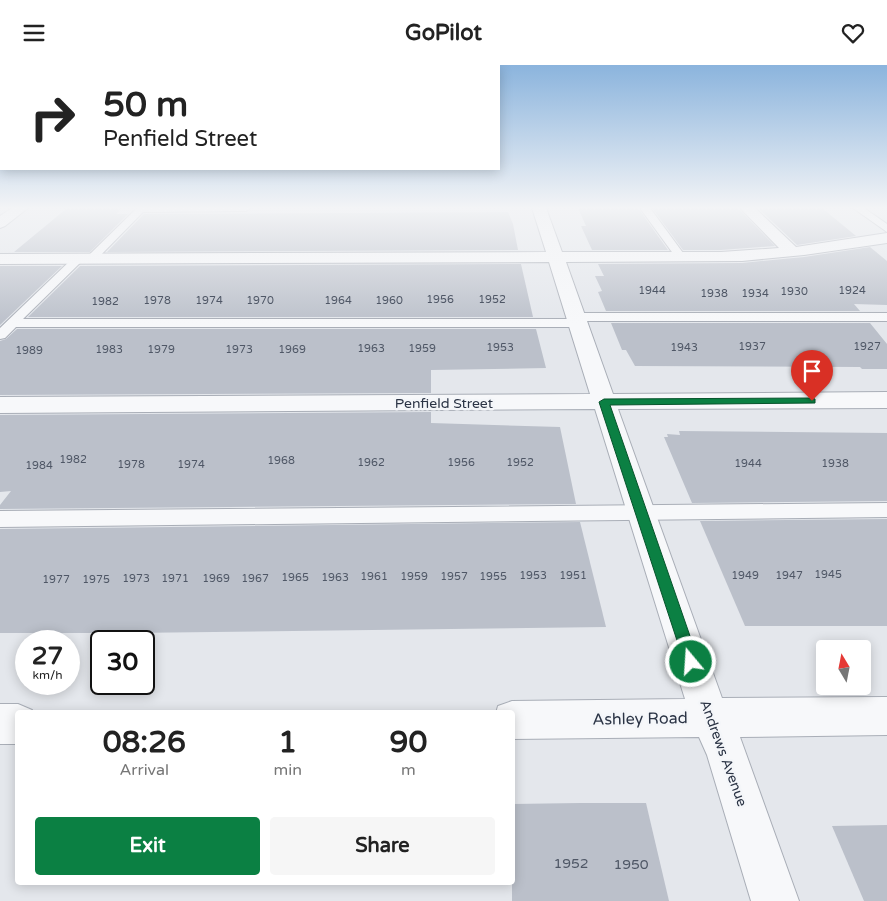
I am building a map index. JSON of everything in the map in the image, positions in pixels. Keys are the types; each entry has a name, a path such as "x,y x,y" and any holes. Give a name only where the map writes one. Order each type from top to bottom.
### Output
{"street":[{"name":"Andrews Avenue","path":"553,247 710,718 726,752 775,901"},
{"path":"787,247 792,252"},
{"path":"0,259 681,257 761,255 841,247"},
{"name":"Penfield Street","path":"0,405 887,400"},
{"name":"Ashley Road","path":"515,720 887,717"},
{"path":"0,724 15,724"}],"lane":[{"path":"0,335 98,247"},
{"path":"674,247 681,257"},
{"path":"12,323 887,317"},
{"path":"0,519 642,514 887,510"}],"building":[{"path":"20,247 95,247 90,252 14,252"},
{"path":"112,247 517,247 518,250 107,252"},
{"path":"591,247 666,247 668,250 592,250"},
{"path":"681,247 761,247 721,250 683,250"},
{"path":"870,247 887,261 887,305 854,304 860,311 606,311 598,292 602,291 595,276 604,276 598,264 742,263 804,257"},
{"path":"521,264 533,317 28,317 80,266"},
{"path":"0,266 62,266 0,325"},
{"path":"611,323 870,323 887,344 887,369 862,369 860,367 635,366 626,350 622,350"},
{"path":"17,329 536,329 546,368 431,370 431,393 0,395 0,341 6,339"},
{"path":"431,412 431,423 560,427 576,504 0,509 0,505 11,491 0,492 0,415"},
{"path":"679,431 887,433 887,501 692,503 664,437 668,437 667,434 680,435"},
{"path":"887,519 887,626 745,626 700,521"},
{"path":"580,522 606,627 155,633 155,630 90,630 90,633 80,633 80,630 15,630 15,633 0,633 0,529"},
{"path":"646,803 669,901 512,901 512,885 515,885 515,804"},
{"path":"887,825 887,901 864,901 832,826"}],"route":[{"path":"691,662 604,402 812,401"}]}
